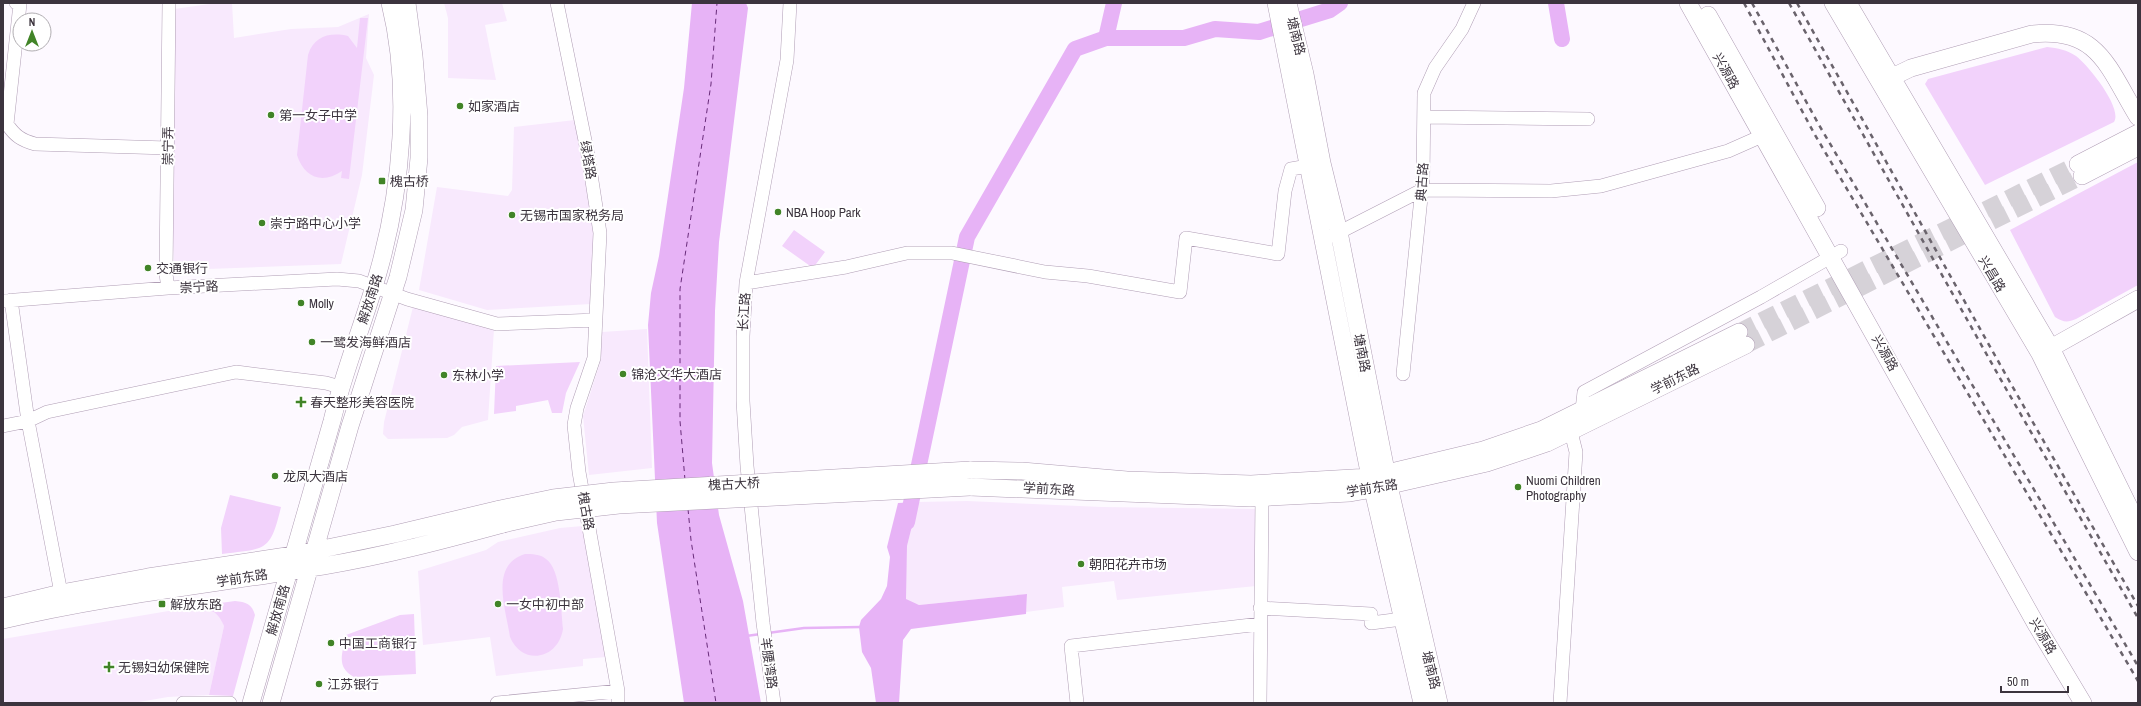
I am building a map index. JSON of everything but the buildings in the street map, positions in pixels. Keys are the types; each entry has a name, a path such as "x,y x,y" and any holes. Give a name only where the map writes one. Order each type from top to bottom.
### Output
{"main road":[{"name":"解放南路","path":"251,703 332,421 340,387 374,287 394,202 400,142 401,111 398,48 390,3"},
{"name":"解放南路","path":"271,703 350,426 393,294 414,210 418,158 418,116 414,56 407,3"},
{"name":"塘南路","path":"1276,3 1294,57 1339,232 1378,484 1402,619 1422,703"},
{"name":"塘南路","path":"1288,3 1308,166 1323,240 1378,484 1439,703"},
{"name":"兴源路","path":"1688,3 1768,133 1836,254 2096,703"},
{"name":"兴源路","path":"1702,3 1768,133"},
{"name":"兴昌路","path":"1833,3 1886,80 2046,351 2138,525"},
{"name":"兴昌路","path":"1848,3 1886,80"},
{"path":"1886,80 1929,62 2032,34 2050,32 2068,34 2082,40 2096,50 2138,117"},
{"path":"2138,133 2080,170 2138,147"},
{"name":"兴源路","path":"1836,254 2037,626 2083,703"},
{"path":"2046,351 2138,299"},
{"name":"学前东路","path":"970,470 1022,471 1126,480 1262,485 1378,484 1487,463 1547,443 1571,432 1743,339 1582,410 1541,430 1483,450 1378,484 1350,493 1262,498 970,487"},
{"name":"兴昌路","path":"2046,351 2138,552"},
{"name":"槐古大桥","path":"502,517 553,498 614,491 970,470"},
{"name":"槐古大桥","path":"502,517 620,505 970,487"},
{"name":"学前东路","path":"3,620 75,604 291,563 315,550 502,517"},
{"name":"学前东路","path":"3,607 62,593 170,573 291,563 310,568 404,550 502,517"}],"street":[{"path":"16,3 20,4 7,124 8,134 35,144 168,148"},
{"name":"崇宁弄","path":"168,288 166,274 169,3"},
{"name":"绿塔路","path":"557,3 588,155 600,233 596,320"},
{"name":"长江路","path":"763,623 743,401 743,336 746,283 787,60 790,3"},
{"name":"典古路","path":"1403,374 1422,190 1425,117 1424,92 1435,68 1462,29 1474,3"},
{"path":"1425,117 1588,119"},
{"path":"1323,240 1422,190 1551,191 1601,186 1728,151 1768,133"},
{"path":"746,283 846,267 907,253 952,253 1045,272 1088,276 1180,292 1186,238 1278,254 1285,191 1291,169 1308,166"},
{"path":"1582,410 1584,392 1761,297 1836,254"},
{"name":"崇宁路","path":"7,300 168,288 337,279 358,281 393,294 497,324 596,320"},
{"path":"7,300 28,421 62,593"},
{"name":"槐古路","path":"596,320 594,358 577,408 574,425 579,472 618,697"},
{"path":"3,426 28,421 54,410 236,372 326,383 340,387"},
{"path":"1560,703 1576,452 1571,432"},
{"path":"1260,703 1262,498"},
{"path":"1260,608 1371,614 1371,623 1402,619"},
{"name":"羊腰湾路","path":"763,623 774,703"},
{"path":"1076,703 1071,646 1260,624"},
{"path":"497,703 618,697"},
{"path":"183,703 230,703"}],"shaded area":[{"name":"第一女子中学","path":"217,3 232,3 234,38 291,29 338,27 369,14 366,58 374,75 362,175 341,264 180,270 174,263 171,167 174,9"},
{"path":"444,3 502,3 507,21 485,25 496,80 448,78 448,18"},
{"path":"692,3 746,3 748,8 719,242 715,311 712,463 719,515 743,601 761,703 684,703 657,523 648,325 651,293 659,256 684,88"},
{"path":"360,18 368,18 349,179 341,178 342,171 328,178 321,178 304,169 297,155 308,55 314,43 329,35 348,36 357,48"},
{"path":"2047,47 2073,54 2088,68 2103,87 2114,107 2114,122 1985,185 1925,84 1928,79"},
{"name":"无锡市国家税务局","path":"575,120 578,129 594,235 591,304 487,310 419,290 437,187 508,196 512,190 514,127"},
{"path":"2138,162 2138,285 2076,319 2070,321 2060,320 2055,317 2010,230"},
{"path":"794,230 825,252 813,268 782,246"},
{"name":"东林小学","path":"413,307 494,329 488,420 462,427 454,435 447,438 388,439 383,434 384,422"},
{"path":"647,329 652,468 589,475 583,416 600,363 602,332"},
{"path":"580,362 566,393 562,413 552,413 548,400 516,406 516,411 494,414 496,366"},
{"path":"230,495 281,507 273,533 269,541 264,546 248,551 222,554 221,528"},
{"name":"朝阳花卉市场","path":"967,501 1102,507 1258,509 1256,586 1117,600 1114,581 1062,587 1064,607 1026,612 1027,594 919,605 910,602 906,599 905,592 907,546 918,502"},
{"path":"918,502 907,546 906,599 919,605 1027,594 1026,614 911,629 903,640 899,703 876,703 871,668 862,652 859,627 861,620 881,599 887,586 890,557 887,547 898,503"},
{"name":"一女中初中部","path":"583,526 606,657 583,659 583,666 496,676 490,637 423,645 418,571 486,550 498,542 560,528"},
{"path":"525,554 541,556 551,564 555,572 559,591 563,629 560,639 547,653 539,656 523,652 516,646 510,637 503,601 503,578 507,568 514,560"},
{"path":"235,601 248,604 252,608 255,615 233,696 209,695 224,626 218,616 212,611 192,607"},
{"name":"无锡妇幼保健院","path":"192,607 208,608 220,615 224,626 209,695 168,697 133,703 3,703 3,639"},
{"path":"414,614 416,674 354,677 348,673 342,664 342,653 346,635 400,615"}],"waterway":[{"path":"907,522 967,237 1075,49 1106,38 1114,3"},
{"path":"1106,38 1184,38 1215,29 1259,32 1330,10 1340,3"},
{"path":"1556,3 1562,39"},
{"path":"768,633 804,628 861,627"},
{"path":"746,636 761,634"}],"ferry route":[{"path":"685,480 680,421 680,289 711,84 717,3"},
{"path":"688,509 691,540 716,703"}],"tunnel":[{"path":"1739,332 2078,164"},
{"path":"1746,345 2082,176"}],"railway":[{"path":"1744,3 1815,135 2138,681"},
{"path":"1752,3 1819,125 2138,666"},
{"path":"1789,3 2005,387 2138,618"},
{"path":"1797,3 2011,384 2138,606"}],"place":[{"name":"如家酒店","path":"460,106"},
{"name":"第一女子中学","path":"271,115"},
{"name":"槐古桥","path":"382,181"},
{"name":"NBA Hoop Park","path":"778,212"},
{"name":"无锡市国家税务局","path":"512,215"},
{"name":"崇宁路中心小学","path":"262,223"},
{"name":"交通银行","path":"148,268"},
{"name":"Molly","path":"301,303"},
{"name":"一鹭发海鲜酒店","path":"312,342"},
{"name":"锦沧文华大酒店","path":"623,374"},
{"name":"东林小学","path":"444,375"},
{"name":"春天整形美容医院","path":"301,402"},
{"name":"龙凤大酒店","path":"275,476"},
{"name":"Nuomi Children Photography","path":"1518,487"},
{"name":"朝阳花卉市场","path":"1081,564"},
{"name":"解放东路","path":"162,604"},
{"name":"一女中初中部","path":"498,604"},
{"name":"中国工商银行","path":"331,643"},
{"name":"无锡妇幼保健院","path":"109,667"},
{"name":"江苏银行","path":"319,684"}]}
